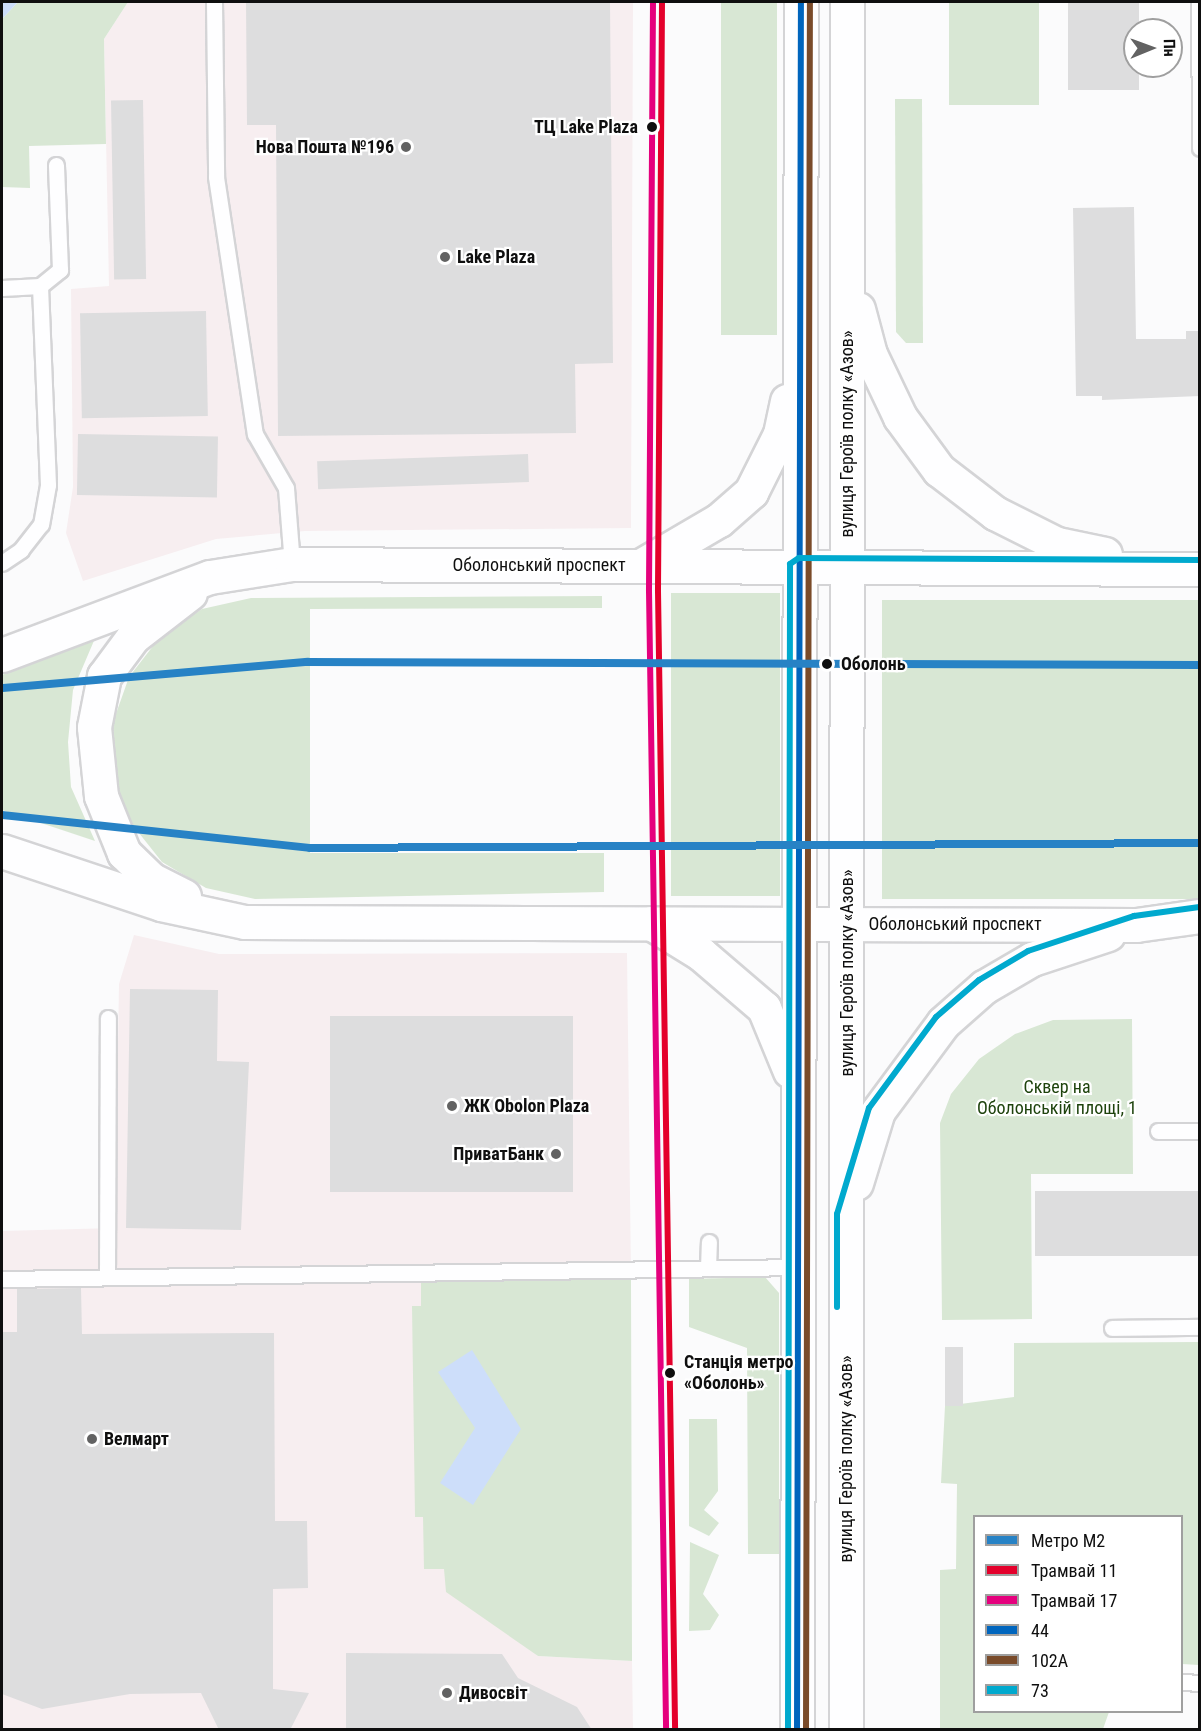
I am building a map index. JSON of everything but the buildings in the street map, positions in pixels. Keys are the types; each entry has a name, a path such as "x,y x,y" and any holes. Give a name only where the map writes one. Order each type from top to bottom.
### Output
{"main road":[{"path":"797,1730 801,2"},
{"name":"вулиця Героїв полку «Азов»","path":"846,1730 847,2"},
{"path":"846,268 870,354 900,417 939,470 995,513 1057,544 1186,569"},
{"path":"640,566 719,520 763,476 780,434 801,335"},
{"name":"Оболонський проспект","path":"2,655 210,577 292,564 1186,569"},
{"path":"210,577 133,638 104,676 94,727 101,796 124,853 152,880 245,922"},
{"name":"Оболонський проспект","path":"2,851 161,904 245,922 1136,925 1200,916"},
{"path":"651,923 701,954 765,1008 784,1046 797,1096"},
{"path":"846,1216 878,1111 942,1023 984,987 1032,959 1136,925"}],"lane":[{"path":"214,2 216,177 255,434 286,488 292,564"},
{"path":"1199,2 1200,148"},
{"path":"2,288 40,286 60,270 56,165"},
{"path":"2,563 21,549 41,524 48,485 40,286"},
{"path":"107,1277 108,1018"},
{"path":"1158,1131 1200,1131"},
{"path":"708,1268 709,1242"},
{"path":"2,1279 797,1267"},
{"path":"1112,1328 1200,1328"},
{"path":"1183,1682 1200,1683"}],"shaded area":[{"path":"128,2 633,2 631,528 305,531 216,539 83,581 66,533 73,487 71,289 109,286 104,39"},
{"path":"134,935 219,954 627,953 631,1276 421,1281 445,1569 538,1656 632,1661 633,1729 2,1729 2,1231 115,1228 119,984"}],"green space":[{"path":"18,2 128,2 104,39 106,144 29,146 30,188 2,187 2,19"},
{"path":"721,2 777,2 777,335 721,335"},
{"path":"949,2 1039,2 1039,105 949,105"},
{"path":"895,99 922,99 923,343 906,343 896,332"},
{"path":"671,593 780,593 780,896 671,896"},
{"path":"602,596 602,608 310,609 310,853 604,853 604,892 255,899 206,888 162,862 131,823 113,775 112,725 129,677 160,637 202,609 251,598"},
{"path":"882,600 1199,600 1199,899 882,899"},
{"path":"96,636 73,690 68,742 71,787 95,841 2,810 2,675"},
{"name":"Сквер на Оболонській площі, 1","path":"1132,1019 1133,1174 1031,1174 1032,1319 942,1320 940,1123 951,1094 979,1059 1015,1034 1053,1020"},
{"path":"631,1276 632,1661 538,1656 446,1592 444,1569 424,1569 423,1517 415,1517 412,1306 421,1306 421,1281"},
{"path":"765,1277 779,1293 779,1554 748,1554 747,1348 689,1327 689,1279"},
{"path":"1199,1342 1199,1665 1183,1664 1183,1515 973,1515 973,1713 1109,1713 1103,1729 940,1729 940,1570 956,1569 957,1484 941,1483 945,1406 1014,1397 1014,1343"},
{"path":"689,1419 717,1419 718,1491 704,1510 719,1523 709,1536 689,1526"},
{"path":"690,1542 719,1555 703,1594 719,1615 710,1630 689,1631"}],"water":[{"path":"2,2 18,2 2,19"},
{"path":"472,1350 521,1429 473,1505 440,1483 475,1428 438,1372"}],"metro line":[{"name":"M2","path":"2,688 307,662 1200,665"},
{"name":"M2","path":"2,815 310,848 1200,843"}],"tram line":[{"name":"17","path":"653,2 649,591 666,1730"},
{"name":"11","path":"662,2 658,591 675,1730"}],"transit line":[{"name":"44","path":"797,1730 801,2"},
{"name":"102А","path":"806,1730 810,2"},
{"name":"73","path":"788,1730 790,564 799,558 1200,560"},
{"name":"73","path":"837,1307 837,1214 869,1108 936,1017 979,980 1028,951 1134,916 1199,907"}],"place":[{"name":"ТЦ Lake Plaza","path":"652,127"},
{"name":"Нова Пошта №196","path":"406,147"},
{"name":"Lake Plaza","path":"445,257"},
{"name":"Оболонь","path":"827,664"},
{"name":"ЖК Obolon Plaza","path":"452,1106"},
{"name":"ПриватБанк","path":"556,1154"},
{"name":"Станція метро «Оболонь»","path":"670,1373"},
{"name":"Велмарт","path":"92,1439"},
{"name":"Дивосвіт","path":"447,1693"}]}
